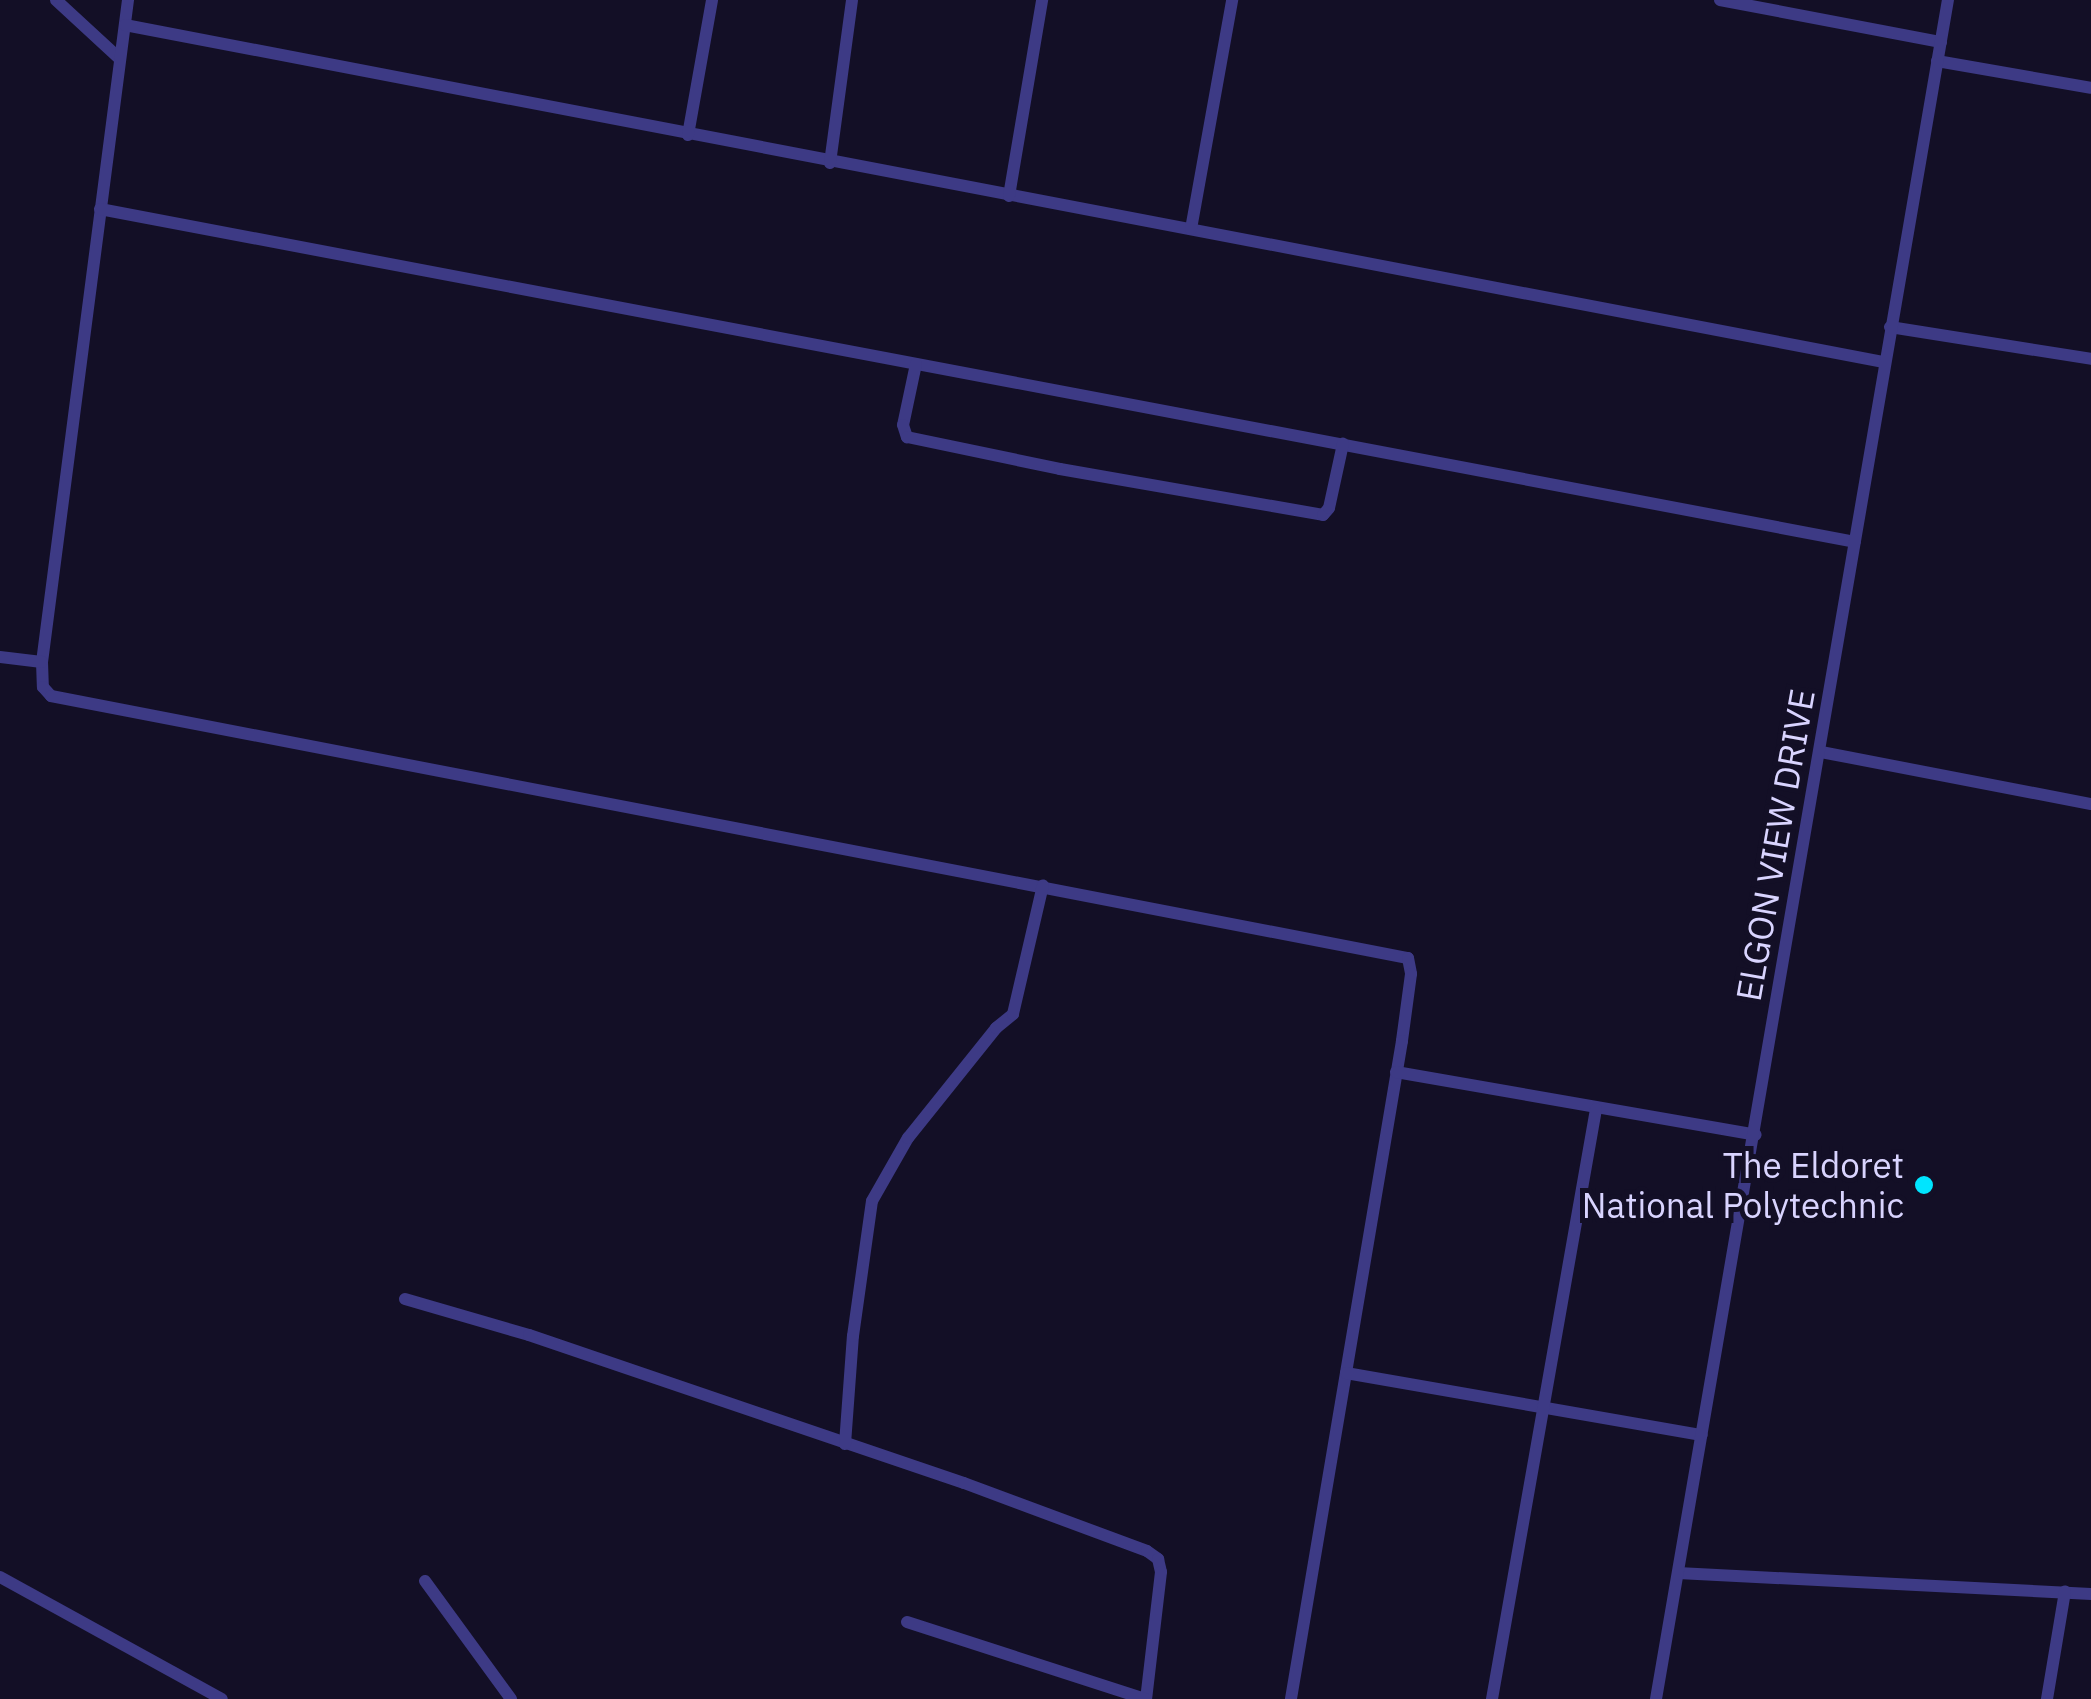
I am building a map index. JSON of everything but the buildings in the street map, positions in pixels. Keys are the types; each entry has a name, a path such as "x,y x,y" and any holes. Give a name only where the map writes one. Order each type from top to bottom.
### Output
{"street":[{"path":"56,0 120,59"},
{"path":"128,0 42,662 43,686 50,696 1408,958 1412,974 1290,1699"},
{"path":"688,135 712,0"},
{"path":"830,163 852,0"},
{"path":"1009,196 1042,0"},
{"path":"1191,228 1232,0"},
{"path":"1720,0 1940,42"},
{"name":"ELGON VIEW DRIVE","path":"1656,1699 1756,1135 1948,0"},
{"path":"124,25 1884,362"},
{"path":"1937,61 2091,88"},
{"path":"100,209 1855,542"},
{"path":"1890,327 2091,360"},
{"path":"916,364 903,425 907,437 1060,470 1323,515 1330,508 1343,444"},
{"path":"0,656 42,662"},
{"path":"1821,752 2091,804"},
{"path":"845,1444 853,1336 872,1201 908,1138 996,1028 1013,1014 1043,885"},
{"path":"1396,1072 1756,1135"},
{"path":"1492,1699 1596,1108"},
{"path":"405,1299 529,1335 1058,1516 1154,1554 1161,1572 1146,1699 906,1622"},
{"path":"1346,1373 1702,1435"},
{"path":"1678,1572 2091,1594"},
{"path":"0,1578 222,1699"},
{"path":"426,1581 511,1699"},
{"path":"2047,1699 2064,1592"}],"place":[{"name":"The Eldoret National Polytechnic","path":"1924,1185"}]}
